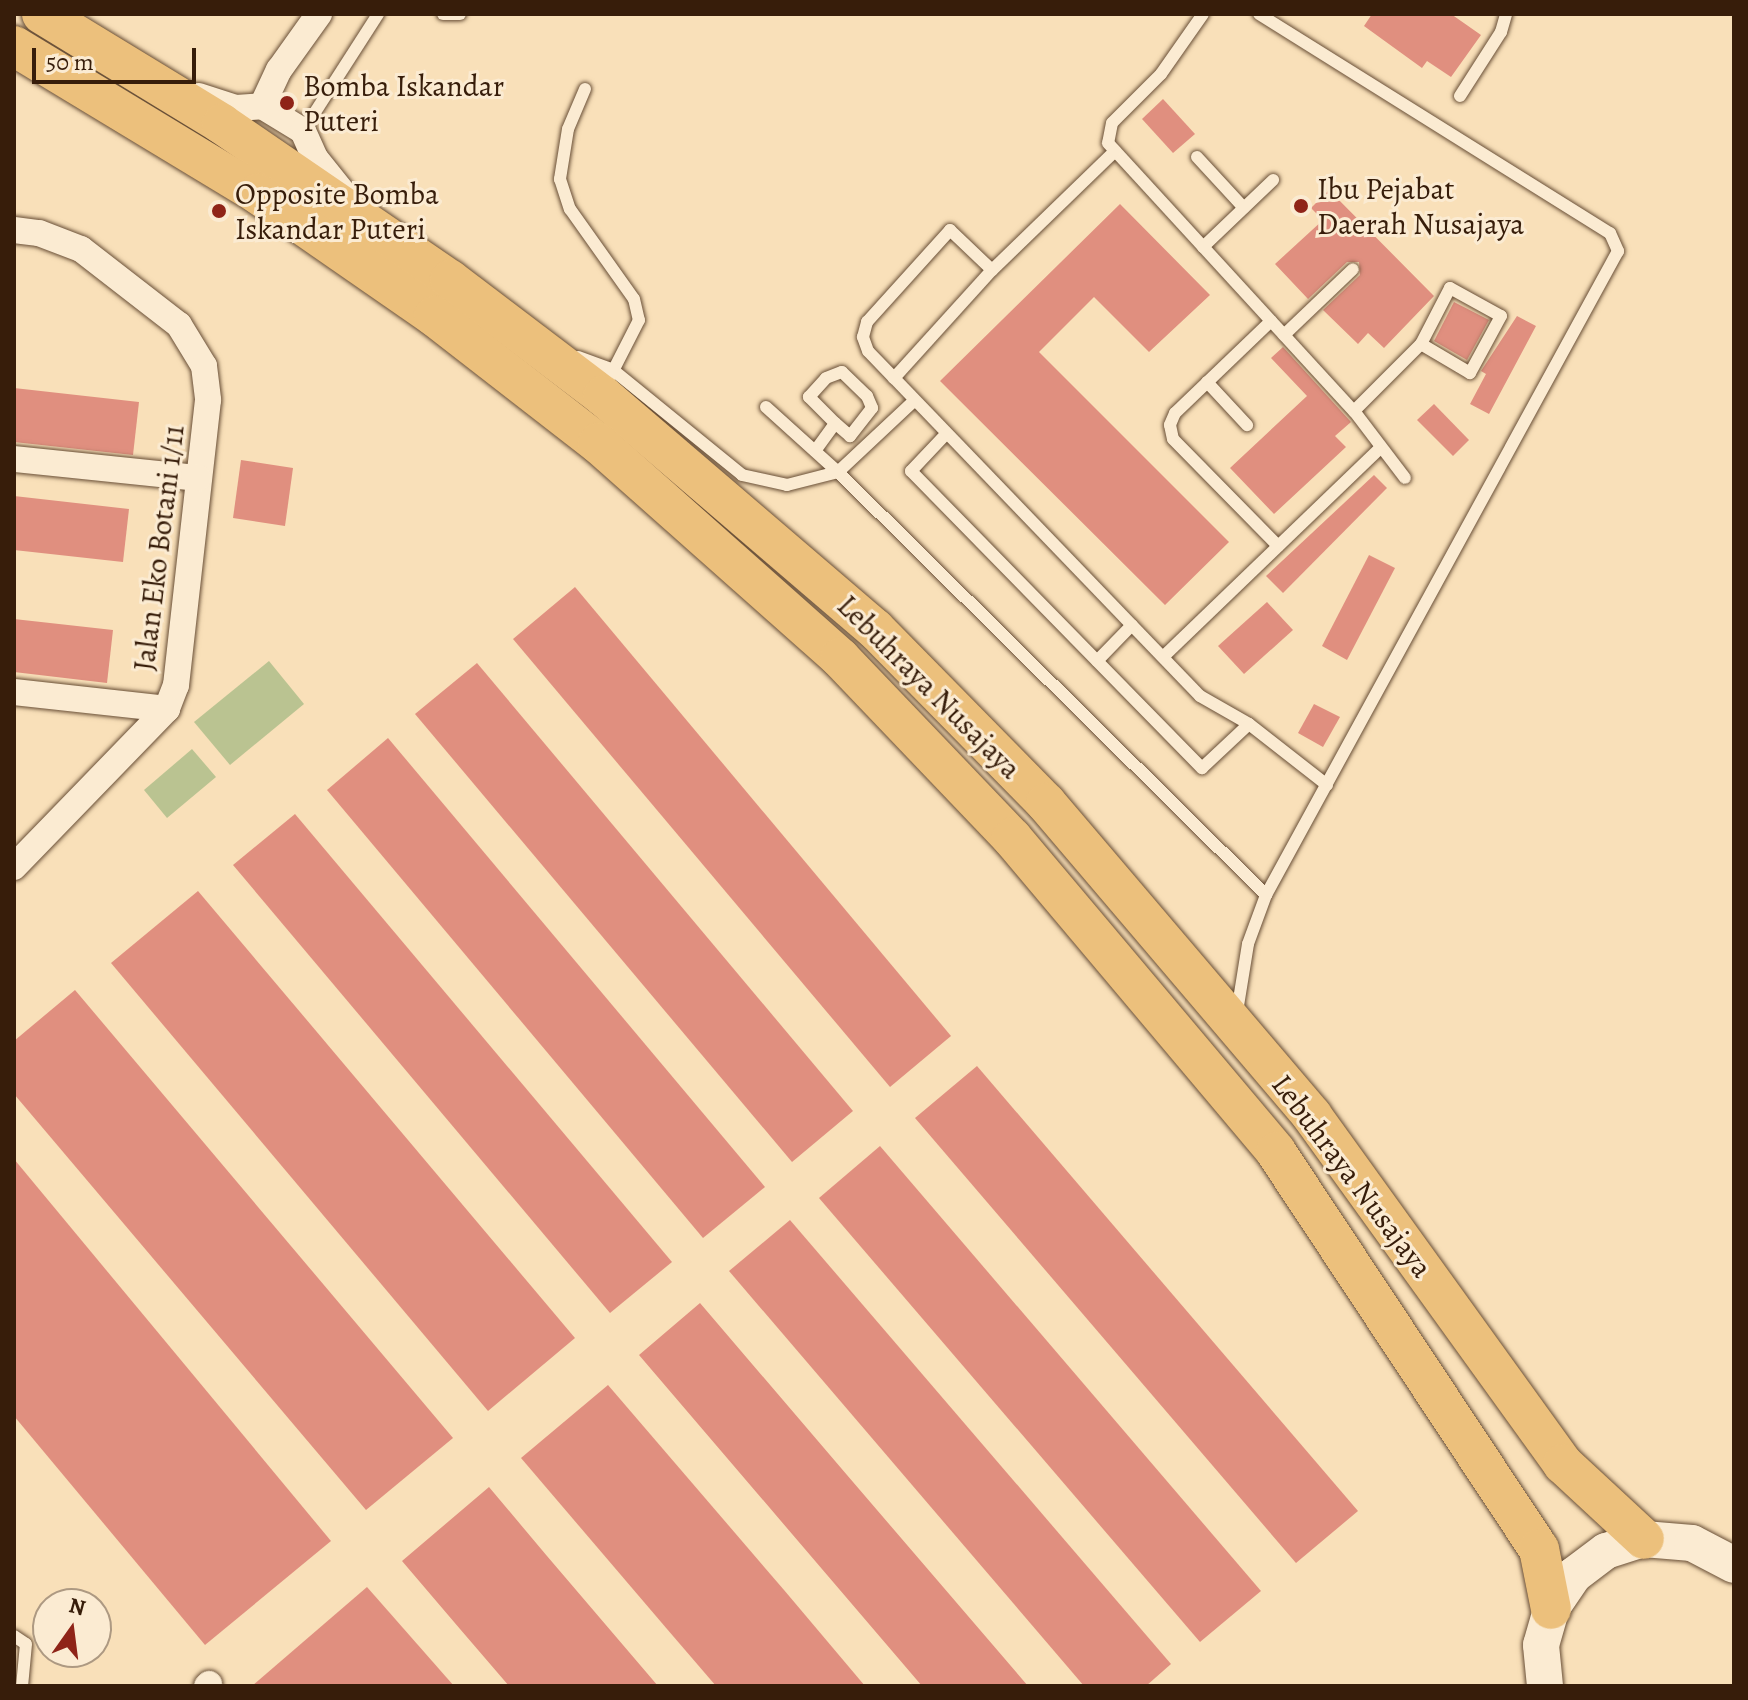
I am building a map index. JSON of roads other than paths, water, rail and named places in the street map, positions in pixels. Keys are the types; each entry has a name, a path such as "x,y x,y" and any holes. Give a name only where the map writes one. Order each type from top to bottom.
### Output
{"main road":[{"name":"Lebuhraya Nusajaya","path":"42,14 147,77 366,222 530,339 608,383 875,629 1046,803 1312,1116 1563,1464 1644,1539"},
{"name":"Lebuhraya Nusajaya","path":"14,46 258,194 434,316 598,443 840,658 1012,838 1276,1152 1539,1549 1551,1609"},
{"path":"1543,1685 1541,1645 1551,1609 1584,1567 1606,1551 1644,1539 1734,1550"},
{"path":"1692,1543 1734,1565"}],"street":[{"path":"262,106 279,70 319,14"},
{"path":"147,77 224,105 262,106 303,131 315,158 366,222"},
{"name":"Jalan Eko Botani 1/11","path":"14,230 39,233 81,249 179,325 204,366 208,400 176,685 167,709 14,867"},
{"path":"14,459 198,478"},
{"path":"14,692 167,709"}],"lane":[{"path":"303,131 378,14"},
{"path":"443,14 460,14"},
{"path":"1203,14 1161,74 1112,123 1107,133 1115,151 1354,411 1379,449 1405,478"},
{"path":"1235,1026 1248,944 1266,895 1618,251 1610,233 1259,14"},
{"path":"1278,26 1286,14"},
{"path":"1460,96 1506,14"},
{"path":"585,89 568,129 560,179 570,209 637,309 639,320 632,341 608,383 742,475 787,485 838,472 914,401"},
{"path":"894,378 992,270 1115,151"},
{"path":"1197,157 1244,208"},
{"path":"1203,247 1273,180"},
{"path":"992,270 950,230 877,310 863,337 868,351 1200,696 1249,724 1327,785"},
{"path":"1284,335 1353,269"},
{"path":"1354,411 1421,344 1450,288 1501,316 1470,373 1421,344"},
{"path":"1271,321 1175,413 1170,425 1173,439 1278,546"},
{"path":"842,372 867,396 872,408 850,436 835,423 809,397 826,378 842,372"},
{"path":"1207,382 1247,425"},
{"path":"766,407 838,472 1266,895"},
{"path":"815,451 835,423"},
{"path":"946,434 911,471 1202,768 1249,724"},
{"path":"1163,657 1379,449"},
{"path":"1097,661 1132,625"},
{"path":"14,1636 26,1644 22,1686"}],"place":[{"name":"Bomba Iskandar Puteri","path":"287,103"},
{"name":"Ibu Pejabat Daerah Nusajaya","path":"1301,206"},
{"name":"Opposite Bomba Iskandar Puteri","path":"219,211"}]}
